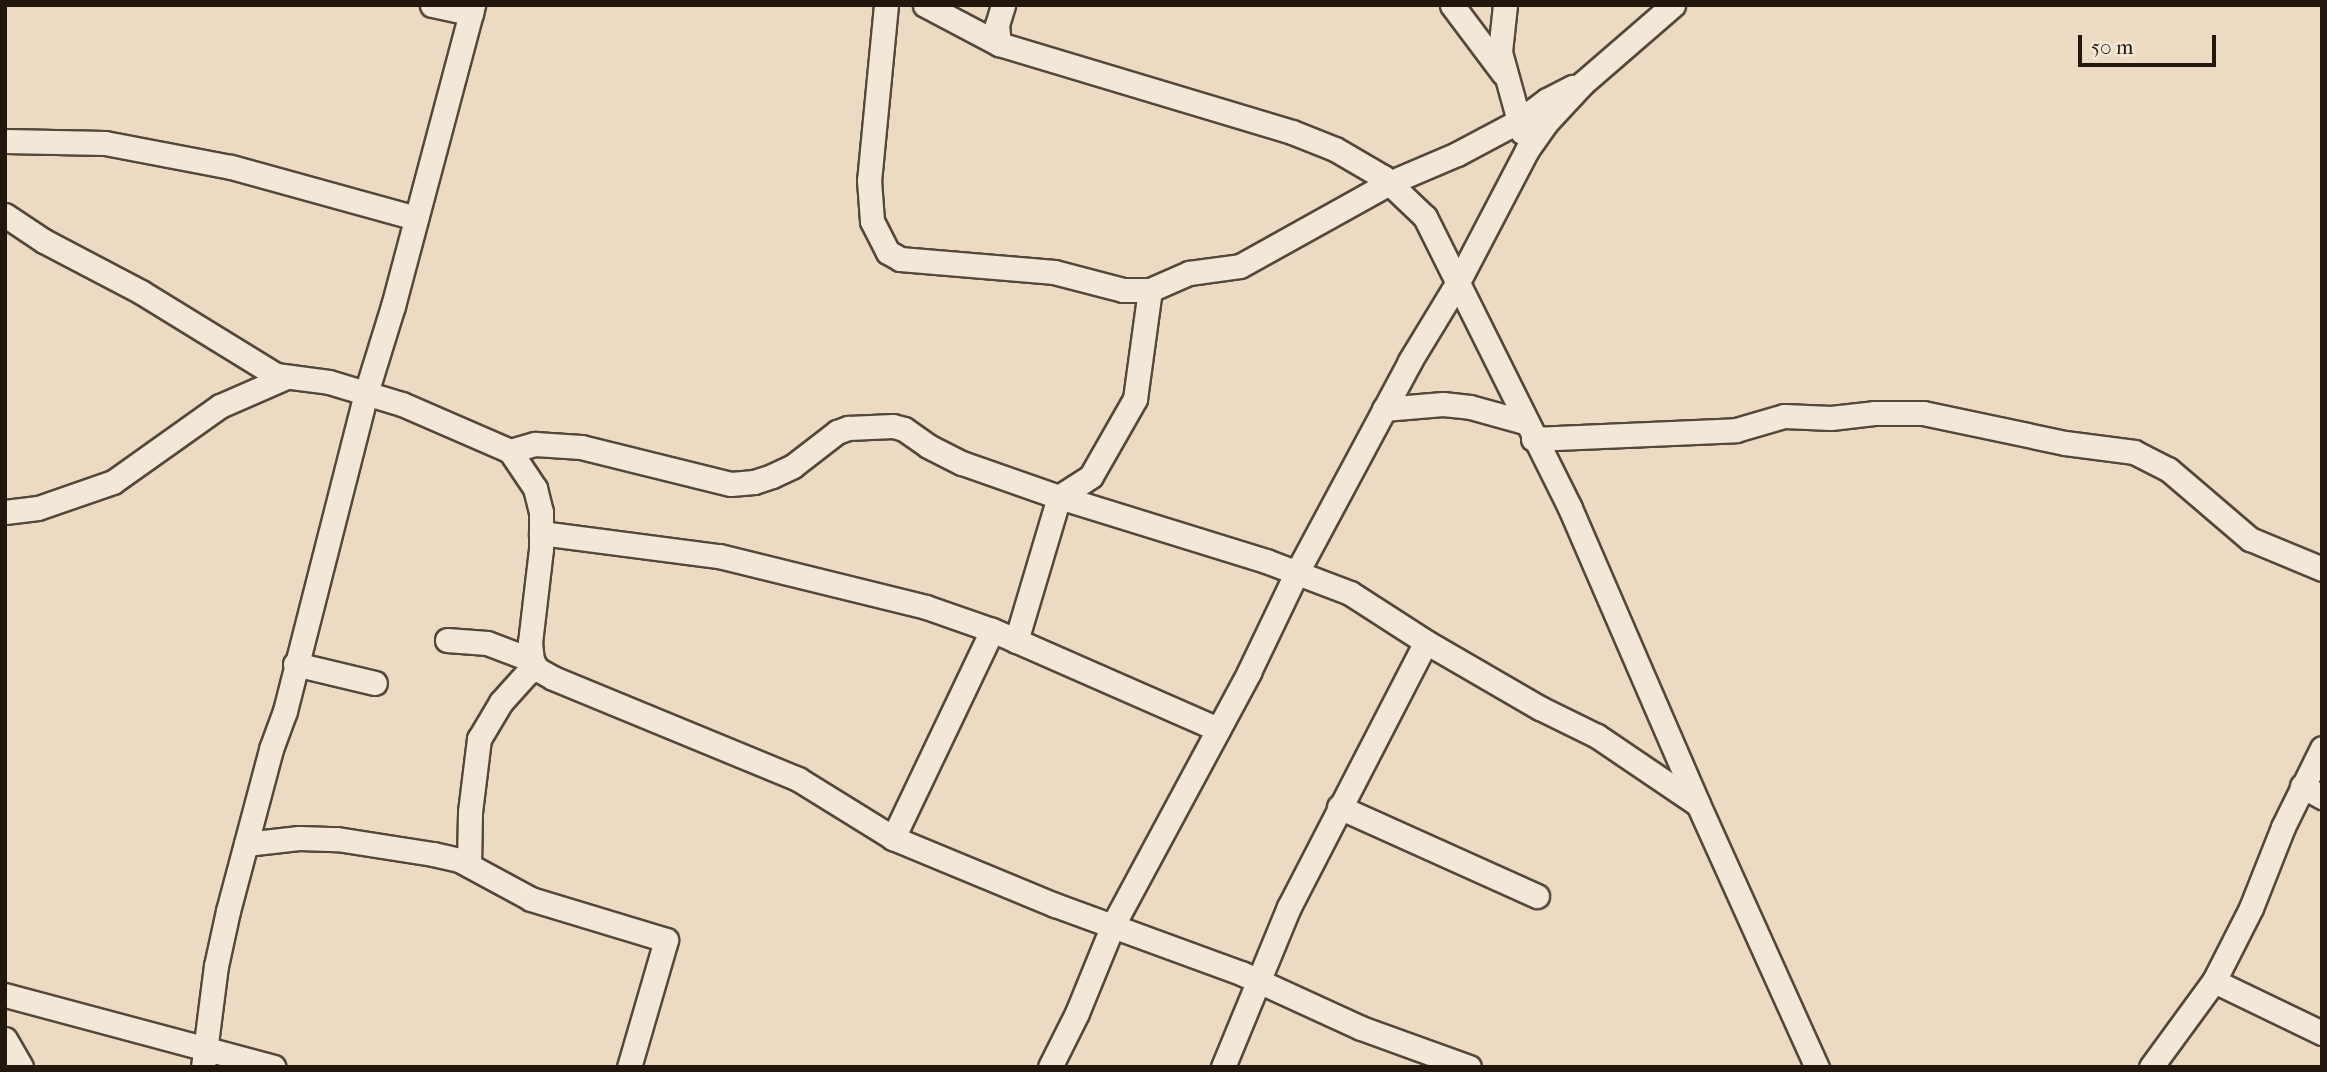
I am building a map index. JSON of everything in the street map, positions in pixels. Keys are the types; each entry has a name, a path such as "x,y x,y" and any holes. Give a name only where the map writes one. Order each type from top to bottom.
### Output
{"street":[{"path":"205,1059 216,966 246,844 271,749 285,711 366,393 393,306 472,9 432,5"},
{"path":"886,5 869,180 872,221 888,252 900,259 1054,272 1101,286 1150,290 1189,273 1246,264 1306,227 1390,183 1457,154 1518,121 1547,100 1583,83"},
{"path":"925,5 999,44 1292,132 1335,149 1390,183 1424,217 1529,431 1570,508 1698,804 1817,1067"},
{"path":"999,44 997,25 1003,5"},
{"path":"1452,5 1505,75"},
{"path":"1505,5 1500,52 1527,150"},
{"path":"1049,1067 1077,1013 1113,925 1384,409 1458,282 1527,150 1545,124 1583,83 1673,5"},
{"path":"5,141 105,143 231,167 416,218"},
{"path":"5,215 44,242 141,292 284,378 329,382 402,404 510,451 535,488 541,533 530,642 535,664"},
{"path":"1016,641 1059,497 1091,476 1135,399 1150,290"},
{"path":"5,512 38,508 113,482 220,406 284,378"},
{"path":"1384,409 1443,404 1470,407 1529,431 1736,430 1784,416 1831,418 1923,413 2065,443 2134,452 2168,469 2249,538 2322,569"},
{"path":"510,451 535,444 581,447 731,484 754,482 793,466 837,432 865,426 893,426 912,433 928,446 962,463 1059,497 1220,545 1350,593 1426,642 1540,708 1597,736 1698,804"},
{"path":"541,533 719,556 926,607 992,630 1218,729"},
{"path":"893,838 992,630"},
{"path":"447,640 487,643 535,664 614,706 798,779 893,838 1113,925 1169,944 1361,1028 1469,1067"},
{"path":"1223,1067 1256,981 1339,807 1426,642"},
{"path":"295,664 375,683"},
{"path":"469,865 470,812 480,739 501,702 535,664"},
{"path":"2151,1067 2214,981 2312,791 2322,748"},
{"path":"1339,807 1537,896"},
{"path":"246,844 299,838 337,839 433,854 469,865 531,898 666,940 629,1067"},
{"path":"2214,981 2322,1033"},
{"path":"5,995 205,1059 273,1067"},
{"path":"5,1039 21,1067"}]}
